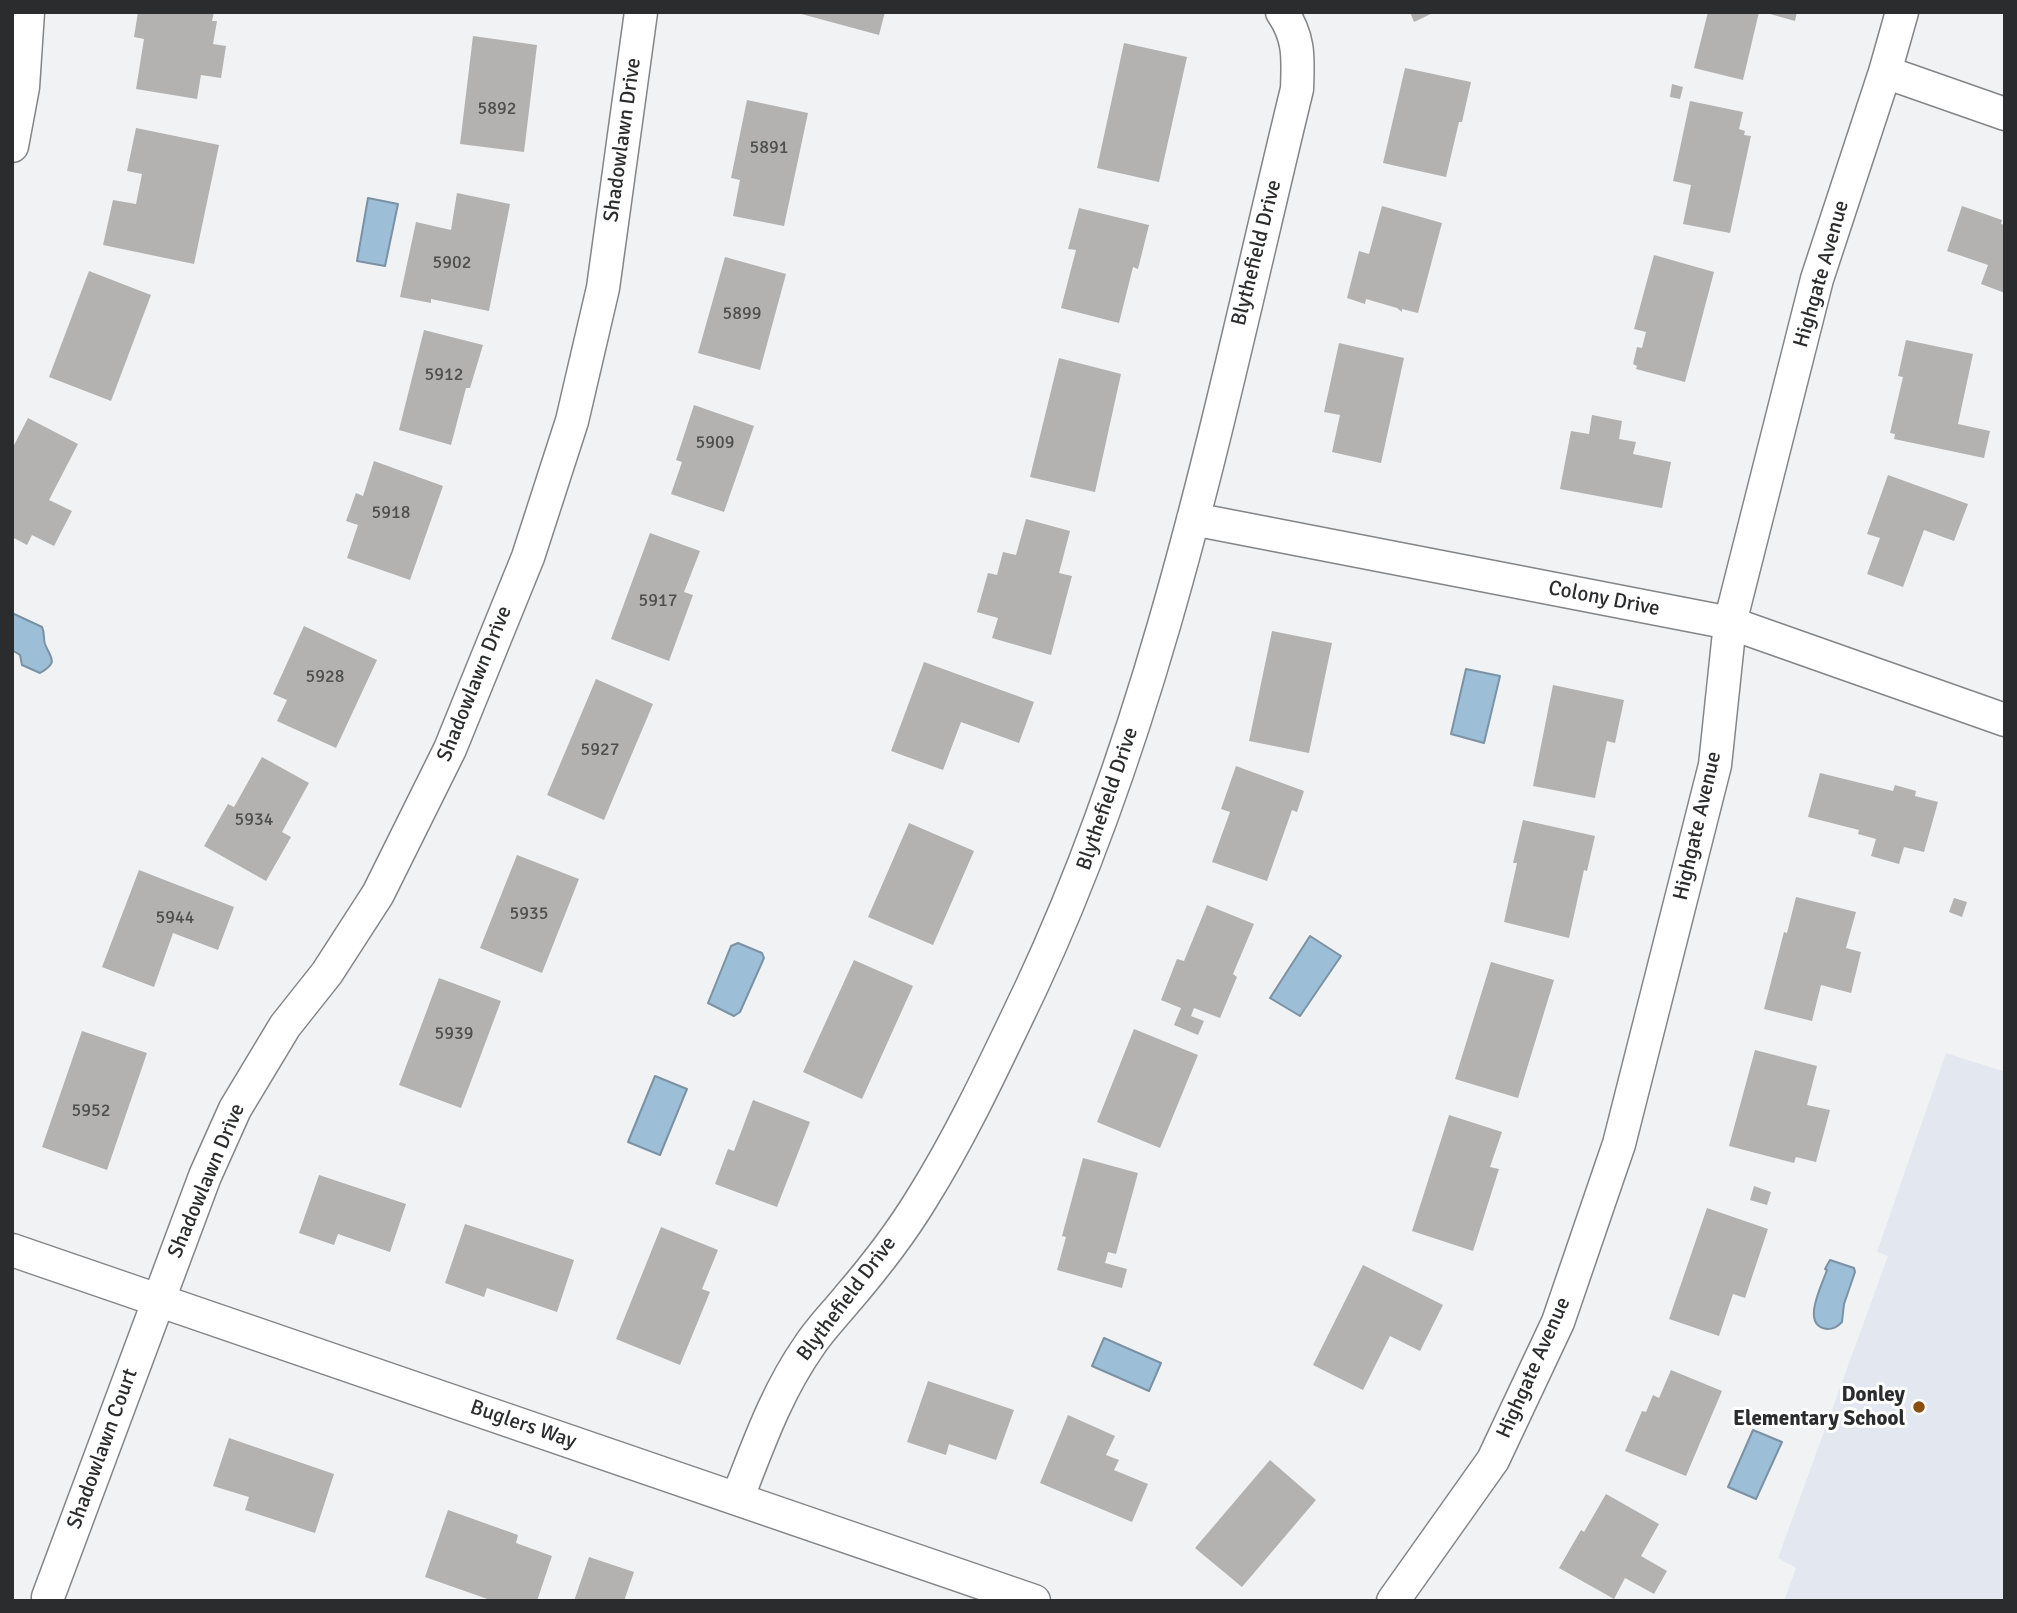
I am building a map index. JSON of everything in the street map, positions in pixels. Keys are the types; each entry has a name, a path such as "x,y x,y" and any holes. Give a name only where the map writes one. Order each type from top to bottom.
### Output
{"street":[{"path":"12,146 23,87 28,12"},
{"name":"Shadowlawn Drive","path":"159,1300 205,1176 235,1110 285,1026 327,974 378,894 450,749 528,557 572,421 603,288 641,12"},
{"name":"Highgate Avenue","path":"1393,1601 1493,1460 1558,1322 1619,1144 1716,765 1730,623 1817,279 1902,12"},
{"name":"Blythefield Drive","path":"737,1499 773,1407 809,1345 853,1292 921,1201 979,1095 1082,876 1146,690 1193,519 1297,89 1298,53 1288,20"},
{"path":"1885,72 2005,114"},
{"name":"Colony Drive","path":"1193,519 1730,623 2005,720"},
{"name":"Buglers Way","path":"12,1250 1034,1601"},
{"name":"Shadowlawn Court","path":"48,1597 159,1300"}],"shaded area":[{"name":"Donley Elementary School","path":"1946,1053 2005,1072 2005,1601 1784,1601 1796,1568 1778,1558 1888,1256 1877,1252"}],"water":[{"path":"368,198 398,204 385,266 357,261"},
{"path":"12,613 42,627 52,663 40,673 22,665 20,655 12,650"},
{"path":"1466,669 1500,676 1484,743 1451,734"},
{"path":"1310,936 1341,956 1300,1016 1270,998"},
{"path":"738,943 762,953 764,958 740,1012 734,1016 708,1003 731,946"},
{"path":"655,1076 687,1089 660,1155 628,1142"},
{"path":"1830,1260 1854,1268 1855,1272 1844,1304 1842,1322 1827,1329 1819,1326 1814,1313 1827,1270 1825,1269"},
{"path":"1104,1338 1161,1363 1149,1391 1092,1366"},
{"path":"1753,1430 1782,1442 1756,1499 1728,1487"}],"building":[{"path":"138,12 214,12 212,21 217,21 213,44 226,46 221,78 201,75 197,99 136,89 144,39 134,37"},
{"path":"794,12 885,12 879,35"},
{"path":"1410,12 1435,12 1414,22"},
{"path":"1708,12 1759,12 1743,80 1694,68"},
{"path":"1763,12 1797,12 1795,21"},
{"path":"473,36 537,45 524,152 460,144"},
{"path":"1124,43 1187,57 1159,182 1097,168"},
{"path":"1405,68 1471,82 1446,177 1383,163"},
{"path":"1672,84 1683,87 1680,99 1670,97"},
{"path":"747,100 808,113 784,226 733,216 740,180 731,178"},
{"path":"1690,101 1743,112 1739,129 1745,131 1744,135 1751,136 1730,233 1683,224 1691,185 1673,181"},
{"path":"136,128 219,145 194,264 103,245 113,200 136,204 142,174 127,171"},
{"path":"457,193 510,204 489,311 431,299 431,303 400,297 416,222 451,230"},
{"path":"1382,206 1442,223 1418,313 1402,309 1402,312 1366,299 1365,304 1347,298 1359,251 1369,254"},
{"path":"1962,206 2002,220 2001,224 2005,225 2005,293 1981,284 1988,265 1947,251"},
{"path":"1079,208 1149,225 1138,269 1133,267 1119,323 1061,308 1076,250 1068,249"},
{"path":"1654,255 1714,272 1685,382 1636,369 1637,366 1633,364 1637,347 1642,348 1646,332 1634,329"},
{"path":"725,257 786,274 760,370 698,353"},
{"path":"89,271 151,295 111,401 49,377"},
{"path":"424,330 483,345 470,388 466,388 451,445 399,430"},
{"path":"1906,340 1973,354 1958,424 1990,431 1984,458 1894,439 1895,434 1890,433 1903,377 1898,376"},
{"path":"1339,343 1404,358 1381,463 1332,452 1340,415 1324,412"},
{"path":"1059,358 1121,374 1095,492 1030,477"},
{"path":"694,405 754,426 724,512 671,494 682,462 676,460"},
{"path":"1592,415 1622,421 1619,439 1636,442 1633,454 1671,462 1662,508 1560,489 1571,431 1589,434"},
{"path":"28,418 78,444 49,500 72,511 54,546 32,535 27,545 12,537 12,449"},
{"path":"374,461 443,486 410,580 347,558 358,525 346,521 356,493 363,496"},
{"path":"1888,475 1968,504 1954,541 1924,530 1903,587 1867,574 1880,538 1867,534"},
{"path":"1026,519 1070,531 1059,573 1072,576 1051,655 992,638 998,618 977,612 988,573 997,575 1003,552 1016,555"},
{"path":"650,533 700,551 684,592 693,595 669,661 611,639"},
{"path":"304,626 377,660 336,748 277,721 287,700 273,694"},
{"path":"1272,631 1332,643 1309,753 1249,741"},
{"path":"924,662 1034,702 1019,743 961,722 943,770 891,751"},
{"path":"596,679 653,704 604,820 547,795"},
{"path":"1553,685 1624,700 1615,743 1607,741 1595,798 1533,786"},
{"path":"262,757 309,783 282,832 291,837 266,881 204,846 228,804 234,807"},
{"path":"1236,766 1304,791 1297,812 1292,810 1267,881 1212,862 1230,812 1221,809"},
{"path":"1820,773 1893,791 1895,785 1916,791 1915,796 1938,802 1924,852 1904,847 1899,864 1871,856 1876,839 1858,834 1859,830 1808,817"},
{"path":"1523,820 1595,836 1587,871 1584,870 1569,938 1504,922"},
{"path":"909,823 974,851 933,945 868,917"},
{"path":"517,855 579,879 542,973 480,948"},
{"path":"139,870 234,907 218,950 173,933 154,987 102,967"},
{"path":"1796,897 1856,912 1846,948 1861,952 1851,993 1821,985 1812,1021 1764,1009"},
{"path":"1954,898 1967,902 1962,917 1949,912"},
{"path":"1207,905 1254,924 1233,974 1237,977 1220,1018 1194,1008 1191,1016 1204,1021 1198,1035 1174,1025 1181,1008 1161,1000 1177,959 1184,961"},
{"path":"854,960 913,986 862,1099 803,1072"},
{"path":"1491,962 1554,980 1518,1098 1455,1079"},
{"path":"439,978 501,1001 461,1108 399,1085"},
{"path":"1134,1029 1198,1055 1160,1148 1097,1122"},
{"path":"82,1031 147,1053 107,1170 42,1147"},
{"path":"1755,1050 1817,1066 1807,1105 1830,1110 1816,1162 1796,1157 1794,1163 1729,1146"},
{"path":"753,1100 810,1122 777,1207 715,1184 728,1149 734,1151"},
{"path":"1449,1115 1502,1132 1490,1167 1499,1169 1473,1251 1412,1231"},
{"path":"1083,1158 1138,1173 1116,1254 1108,1252 1105,1263 1127,1269 1122,1288 1057,1270 1066,1237 1062,1236"},
{"path":"319,1175 406,1204 390,1252 338,1234 334,1245 299,1233"},
{"path":"1754,1186 1771,1192 1767,1205 1750,1200"},
{"path":"1707,1208 1768,1229 1745,1298 1733,1294 1719,1336 1669,1319"},
{"path":"465,1224 574,1260 557,1312 487,1288 484,1297 445,1283"},
{"path":"661,1227 718,1250 702,1289 710,1292 680,1365 616,1339"},
{"path":"1363,1265 1443,1305 1420,1351 1390,1336 1363,1390 1313,1365"},
{"path":"1671,1370 1722,1391 1686,1476 1625,1451 1642,1411 1646,1412 1653,1395 1659,1398"},
{"path":"928,1381 1014,1410 996,1460 949,1444 946,1455 907,1442"},
{"path":"1068,1415 1115,1436 1106,1455 1119,1460 1114,1470 1148,1484 1132,1522 1040,1483"},
{"path":"229,1438 334,1474 315,1533 245,1510 249,1497 213,1486"},
{"path":"1270,1460 1316,1500 1242,1587 1195,1548"},
{"path":"1606,1494 1659,1524 1641,1556 1667,1571 1654,1594 1625,1578 1614,1599 1559,1568"},
{"path":"448,1510 518,1535 516,1543 552,1556 537,1601 493,1601 425,1577"},
{"path":"589,1557 634,1572 624,1601 574,1601"}],"place":[{"name":"Donley Elementary School","path":"1919,1407"}]}
